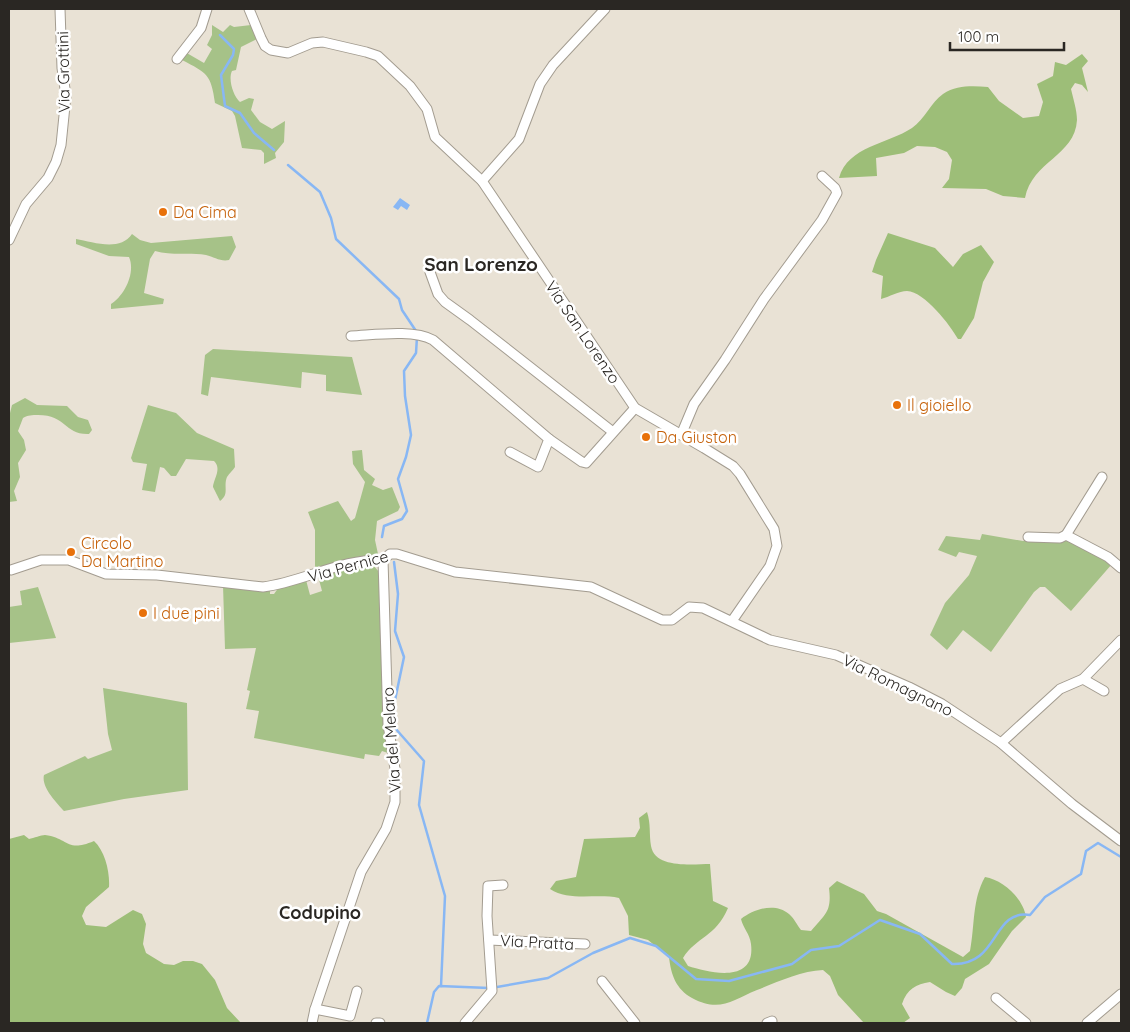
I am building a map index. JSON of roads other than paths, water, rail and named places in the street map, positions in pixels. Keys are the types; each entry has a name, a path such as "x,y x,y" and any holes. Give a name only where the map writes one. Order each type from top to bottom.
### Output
{"street":[{"name":"Via Grottini","path":"9,240 26,204 48,178 56,162 61,145 66,96 62,68 60,9"},
{"path":"177,59 201,28 207,9"},
{"name":"Via San Lorenzo","path":"249,9 265,46 271,50 288,52 312,43 323,42 378,56 422,99 435,137 482,181 634,408 733,466 740,474 774,529 777,538 776,552 772,562 732,621"},
{"path":"482,181 519,139 540,84 553,65 605,9"},
{"path":"681,435 694,404 725,360 764,298 822,220 837,192 822,176"},
{"path":"430,272 438,294 445,302 613,432"},
{"path":"350,336 425,336 549,439 582,462 586,463 634,408"},
{"path":"510,452 538,467 549,439"},
{"path":"1028,537 1060,538 1066,534 1102,477"},
{"path":"1066,534 1108,557 1121,568"},
{"name":"Via Pernice","path":"11,570 41,560 68,560 106,574 157,575 263,587 332,569 384,559 397,554 441,569 465,574 591,586 662,620 672,620 689,607 696,606 732,621"},
{"name":"Via del Melaro","path":"312,1023 361,872 386,829 395,802 395,769 388,724 384,559"},
{"name":"Via Romagnano","path":"732,621 770,640 836,656 860,664 942,704 1001,743 1072,804 1121,841"},
{"path":"1001,743 1060,689 1083,679 1121,640"},
{"path":"1083,679 1104,691"},
{"name":"Via Pratta","path":"465,1023 492,991 488,886 503,886"},
{"name":"Via Pratta","path":"489,940 585,944"},
{"path":"602,981 635,1023"},
{"path":"315,1009 350,1016 357,991"},
{"path":"1087,1023 1121,994"},
{"path":"996,998 1026,1023"}],"water":[{"path":"400,198 410,205 407,210 401,206 398,210 393,207"}],"waterway":[{"path":"220,35 234,49 233,55 221,75 225,106 240,113 254,133 274,150"},
{"path":"288,165 320,192 331,218 336,239 399,299 402,310 416,331"},
{"path":"382,537 384,526 402,519 407,511 398,479 411,435 405,396 404,371 416,353 417,337"},
{"path":"394,562 398,594 395,631 404,657 395,700"},
{"path":"395,728 424,761 419,805 445,896 441,986"},
{"path":"497,987 548,978 593,953 630,938 656,946 696,979 729,981 792,964 811,950 839,946 880,920 920,934 952,964 968,962 979,956 987,948 1008,920 1017,915 1030,915 1045,897 1081,874 1086,851 1098,843 1121,857"},
{"path":"427,1023 434,992 439,986 489,988"}],"place":[{"name":"Da Cima","path":"163,212"},
{"name":"Il gioiello","path":"897,405"},
{"name":"Da Giuston","path":"646,437"},
{"name":"Circolo Da Martino","path":"71,552"},
{"name":"I due pini","path":"143,613"}],"district":[{"name":"San Lorenzo","path":"481,264"},
{"name":"Codupino","path":"320,913"}]}
